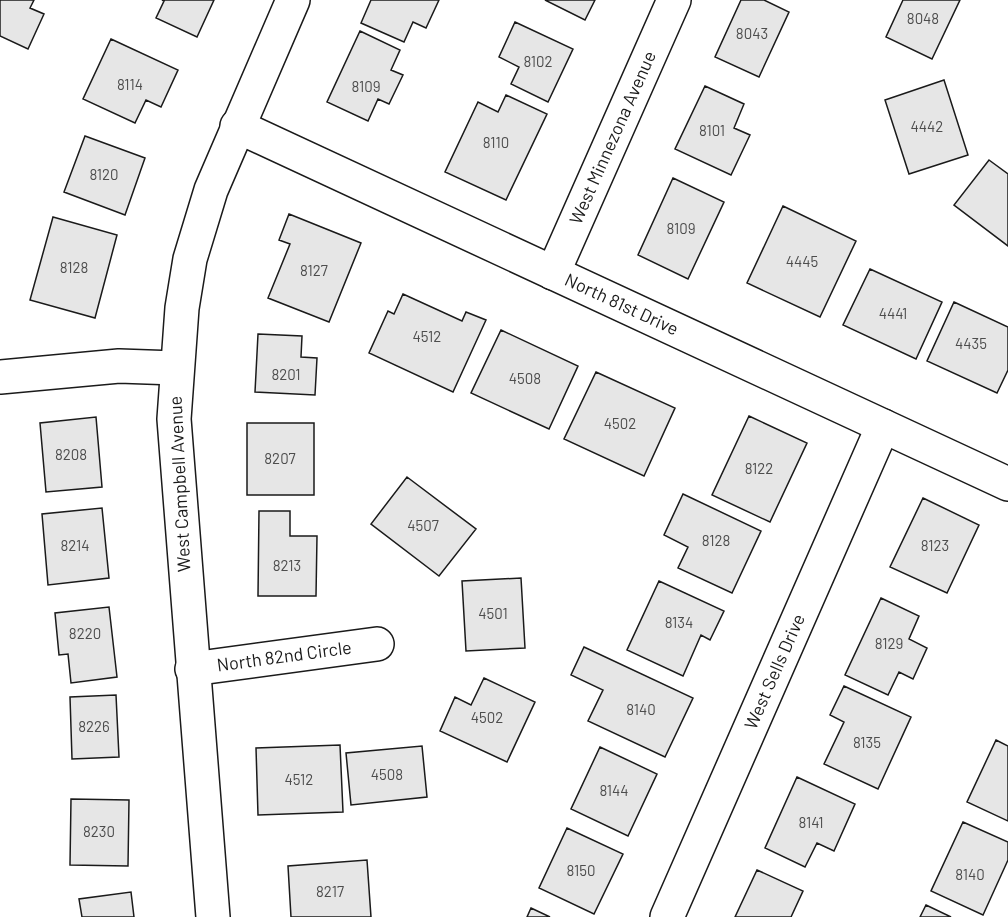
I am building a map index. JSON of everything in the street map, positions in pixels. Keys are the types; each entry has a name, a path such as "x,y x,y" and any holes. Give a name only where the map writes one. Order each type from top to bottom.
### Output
{"street":[{"name":"West Campbell Avenue","path":"213,917 174,419 176,368 190,259 211,190 293,0"},
{"name":"West Minnezona Avenue","path":"553,273 674,0"},
{"name":"North 81st Drive","path":"237,126 1008,484"},
{"path":"0,377 118,366 176,368"},
{"name":"West Sells Drive","path":"667,917 883,426"},
{"name":"North 82nd Circle","path":"192,669 377,644"}],"building":[{"path":"0,0 34,0 30,8 44,14 28,49 0,36"},
{"path":"162,0 214,0 197,37 156,18 164,1"},
{"path":"371,0 439,0 426,28 413,22 404,42 361,23"},
{"path":"545,0 595,0 585,20"},
{"path":"741,0 764,0 789,12 759,77 715,57"},
{"path":"903,0 960,0 932,59 886,37"},
{"path":"515,22 573,49 548,102 511,84 519,67 499,57"},
{"path":"360,31 400,50 391,70 403,75 389,104 378,99 368,121 327,102"},
{"path":"111,39 178,70 161,107 146,100 135,123 83,99"},
{"path":"944,80 968,155 909,174 885,100"},
{"path":"705,86 744,104 734,128 750,135 731,175 675,149"},
{"path":"506,95 547,114 506,200 445,172 478,102 498,112"},
{"path":"85,136 145,158 125,215 64,192"},
{"path":"989,160 1008,174 1008,246 954,205"},
{"path":"673,178 724,202 688,279 638,255"},
{"path":"783,206 856,241 820,317 747,283"},
{"path":"289,214 361,243 329,322 268,298 290,244 279,240"},
{"path":"53,217 117,235 95,318 30,300"},
{"path":"870,269 942,302 916,359 843,325"},
{"path":"403,294 462,321 466,312 486,320 453,392 369,353 388,311 394,314"},
{"path":"954,302 1008,327 1008,370 997,393 927,361"},
{"path":"501,330 578,366 549,429 471,393"},
{"path":"258,334 302,336 301,357 317,358 315,395 255,392"},
{"path":"596,372 675,408 644,476 564,439"},
{"path":"749,416 807,443 770,522 712,495"},
{"path":"96,417 102,487 46,492 40,423"},
{"path":"247,423 314,423 314,495 247,495"},
{"path":"407,477 476,529 439,576 371,524"},
{"path":"683,494 761,531 732,593 678,568 688,547 664,535"},
{"path":"923,498 979,525 947,593 890,567"},
{"path":"102,508 109,578 48,585 42,514"},
{"path":"259,511 290,511 290,536 317,536 316,596 258,596"},
{"path":"521,578 525,648 466,651 462,581"},
{"path":"659,581 724,611 710,640 701,635 683,676 627,650"},
{"path":"881,598 919,616 909,639 927,648 913,679 899,672 888,695 845,675"},
{"path":"109,607 117,677 71,683 68,654 59,655 55,613"},
{"path":"584,647 693,698 665,757 588,721 603,690 571,675"},
{"path":"484,678 535,702 507,762 440,731 455,697 471,705"},
{"path":"844,686 911,717 878,789 824,764 844,722 830,715"},
{"path":"116,695 119,757 72,759 70,697"},
{"path":"996,740 1008,746 1008,821 967,802"},
{"path":"340,745 343,812 258,815 256,748"},
{"path":"422,746 427,797 351,805 346,753"},
{"path":"600,747 657,774 628,836 571,809"},
{"path":"797,777 855,804 834,851 817,843 805,867 765,848"},
{"path":"71,799 129,800 128,866 70,865"},
{"path":"963,822 1008,842 1008,860 983,915 931,891"},
{"path":"567,828 623,854 594,914 539,888"},
{"path":"367,860 371,917 291,917 288,866"},
{"path":"757,870 803,891 791,917 735,917"},
{"path":"131,892 134,917 82,917 79,899"},
{"path":"926,905 951,917 920,917"},
{"path":"531,908 550,917 527,917"}]}
